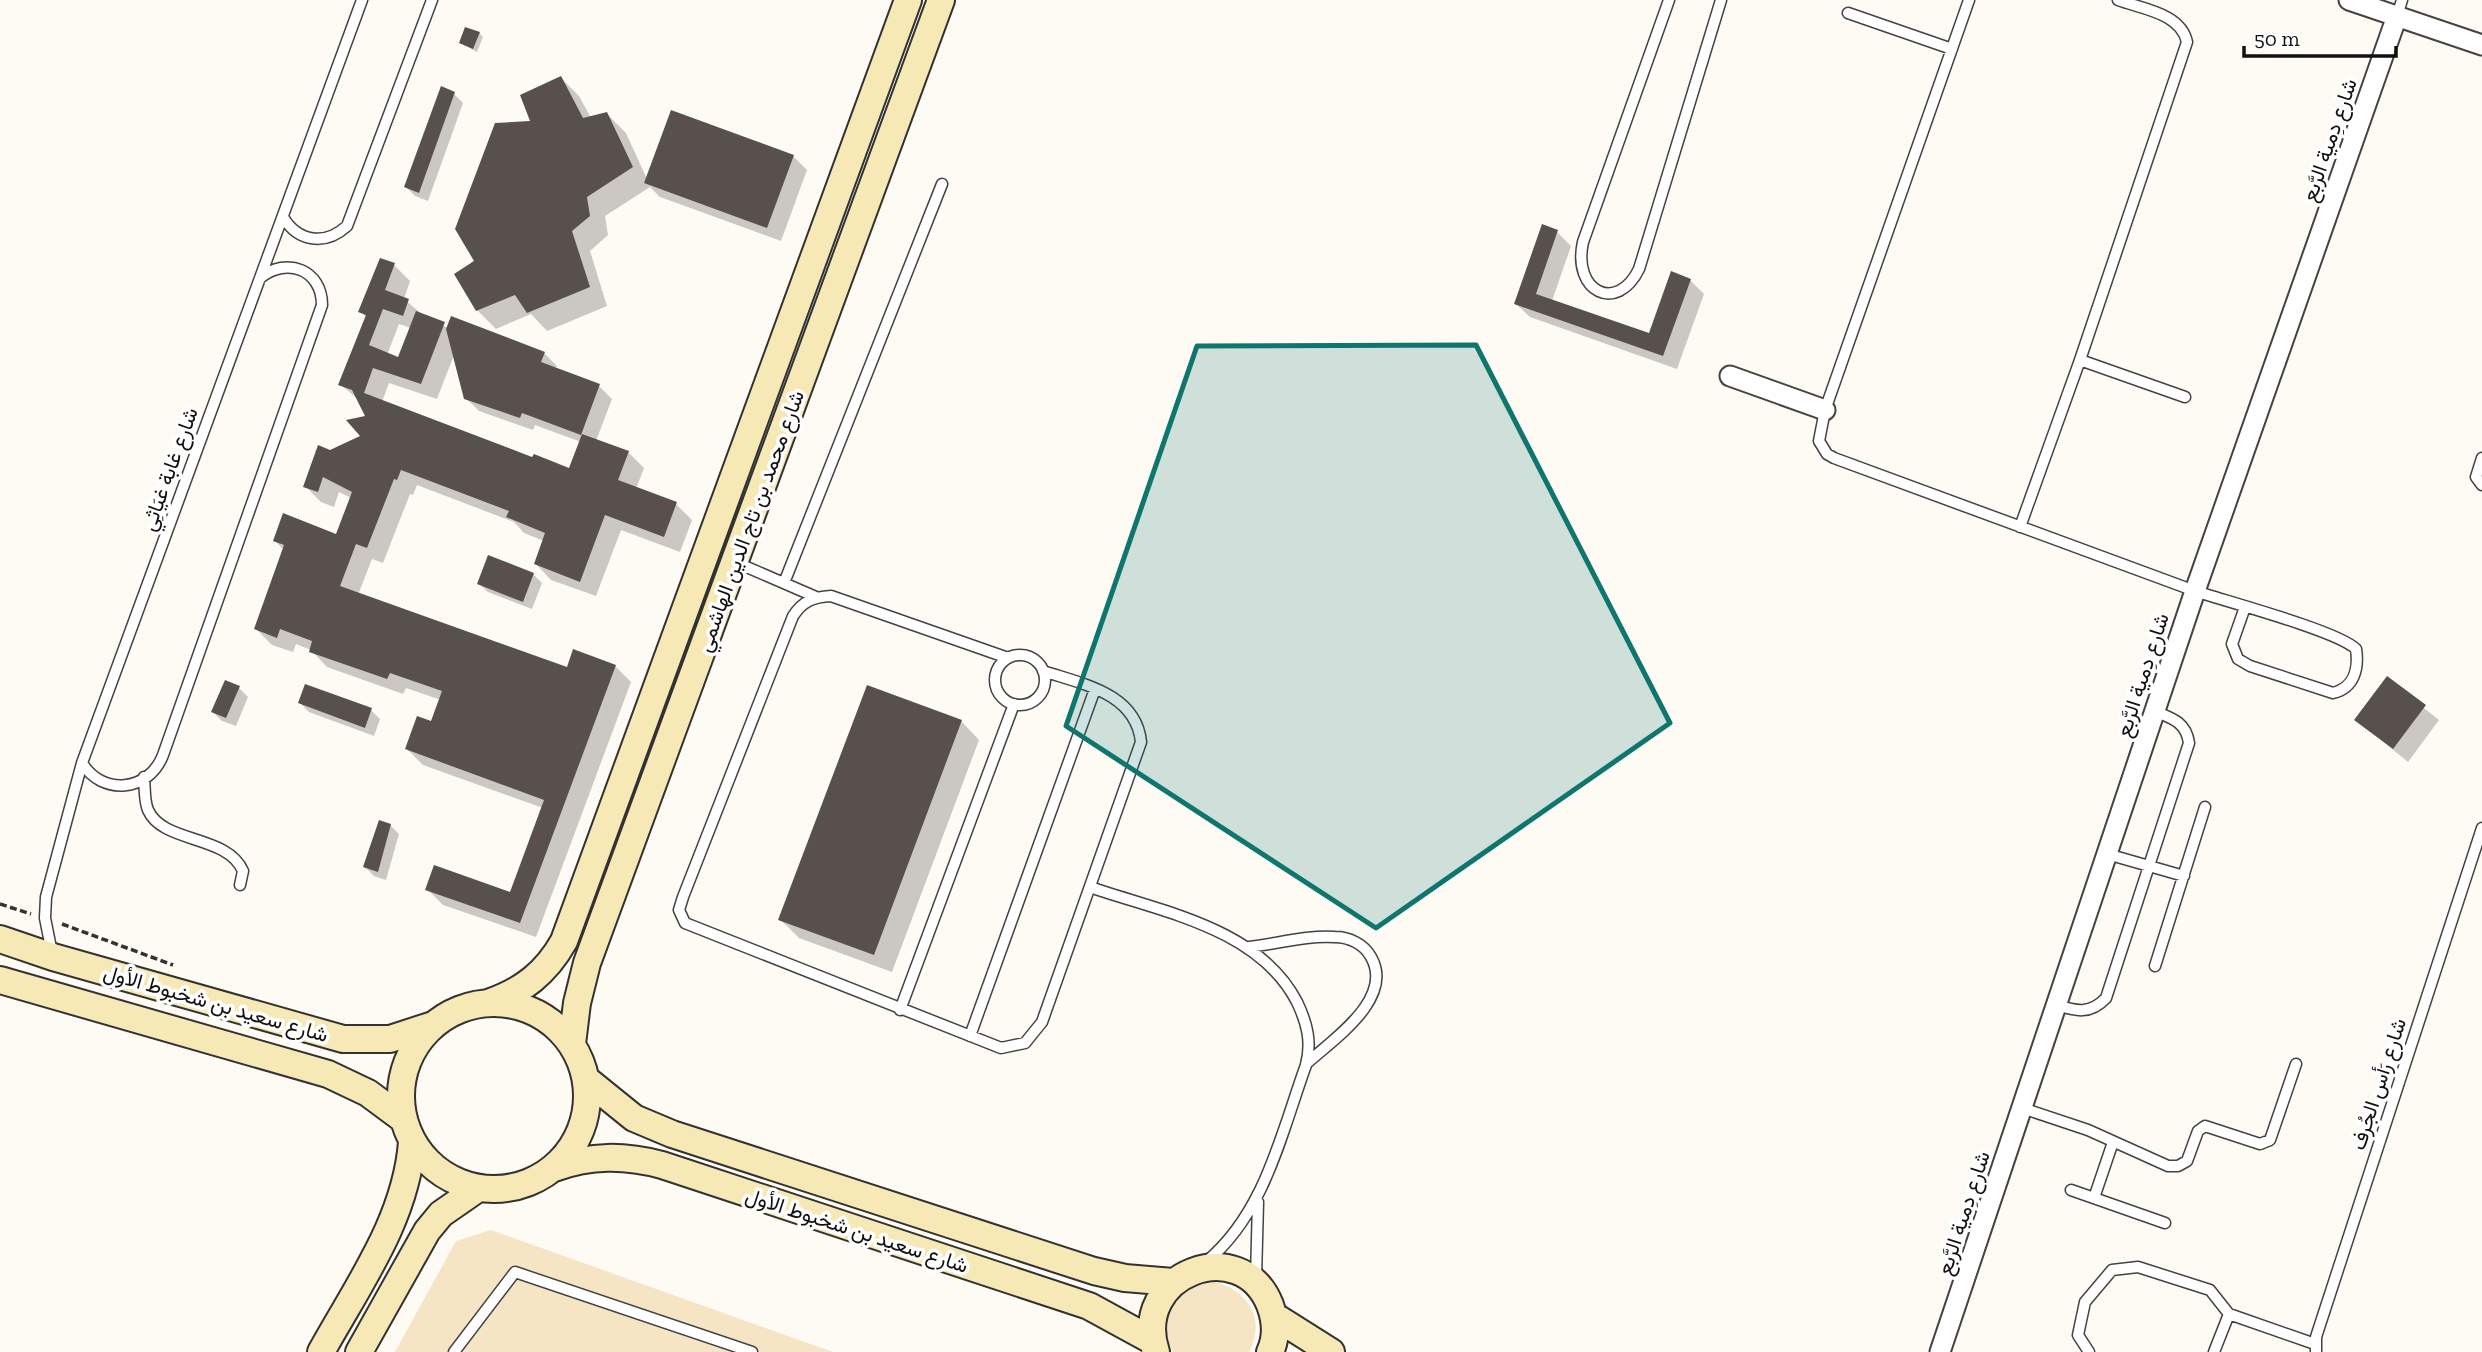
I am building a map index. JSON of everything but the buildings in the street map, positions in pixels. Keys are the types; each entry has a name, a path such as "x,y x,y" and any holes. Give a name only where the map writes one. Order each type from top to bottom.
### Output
{"main road":[{"name":"شارع محمد بن تاج الدين الهاشمي","path":"488,1003 525,986 541,974 564,941 908,0"},
{"name":"شارع محمد بن تاج الدين الهاشمي","path":"572,1044 577,1003 587,962 942,0"},
{"name":"شارع سعيد بن شخبوط الأول","path":"0,939 53,957 343,1039 390,1039 435,1024"},
{"name":"شارع سعيد بن شخبوط الأول","path":"0,980 327,1074 368,1093 408,1130"},
{"path":"320,1352 392,1223 407,1184 408,1130 401,1084 412,1051 435,1024 460,1010 488,1003 517,1006 545,1017 572,1044 587,1080 588,1100 582,1128 568,1154 554,1168 517,1186 477,1189 446,1177 421,1156 408,1130"},
{"name":"شارع سعيد بن شخبوط الأول","path":"587,1080 617,1107 662,1130 1094,1271 1125,1278 1174,1282"},
{"name":"شارع سعيد بن شخبوط الأول","path":"554,1168 597,1157 619,1157 662,1165 1089,1306 1154,1346"},
{"path":"359,1352 427,1231 441,1214 477,1189"},
{"path":"1154,1346 1155,1308 1174,1282 1198,1269 1219,1267 1239,1272 1256,1284 1268,1299 1275,1316 1275,1332 1270,1352"},
{"path":"1275,1316 1331,1352"}],"street":[{"path":"2349,0 2399,8 2482,45"},
{"name":"شارع دِمية الرَّبع","path":"1940,1352 2154,711 2399,8"},
{"path":"1730,376 1825,410"}],"lane":[{"name":"شارع غابة غيَاثِي","path":"53,957 45,918 50,874 82,763 362,0"},
{"path":"283,217 295,232 312,239 331,237 347,226 432,0"},
{"path":"1669,0 1583,242 1581,270 1590,286 1599,292 1619,290 1629,284 1639,269 1721,0"},
{"path":"1969,0 1825,410 1819,441 1827,454 1834,458 2195,591 2245,607 2351,644 2356,649 2357,659 2357,671 2351,682 2342,691 2333,693 2250,666 2238,659 2232,644 2245,607"},
{"path":"2020,527 2080,360 2187,42 2183,28 2170,18 2118,0"},
{"path":"1848,13 1952,49"},
{"path":"784,583 942,184"},
{"path":"82,763 88,774 109,786 121,787 144,778 160,764 322,305 317,284 301,269 279,267 260,279"},
{"path":"2080,360 2185,397"},
{"path":"2482,458 2476,477 2482,485"},
{"path":"735,562 816,597 848,601 1007,658 1024,655 1032,658 1043,671 1118,699 1135,720 1141,742 1090,887 1036,1033 1015,1047 1001,1048 970,1037 691,928 679,911 793,617 805,602 816,597"},
{"path":"1007,658 997,670 995,686 1002,698 1014,704 1036,699 1044,686 1043,671"},
{"path":"970,1037 1095,689"},
{"path":"900,1010 1014,704"},
{"path":"2056,1005 2083,1012 2100,1005 2106,998 2151,866 2189,743 2188,735 2178,721 2154,711"},
{"path":"144,778 146,802 153,817 171,829 213,845 237,859 243,871 240,885"},
{"path":"2155,966 2205,807"},
{"name":"شارع رَأس الجُرف","path":"2315,1348 2482,828"},
{"path":"2107,854 2184,876"},
{"path":"1090,887 1222,933 1248,947 1275,968 1301,1011 1308,1032 1310,1051 1306,1065 1259,1198 1233,1237 1198,1269"},
{"path":"1248,947 1336,937 1357,942 1370,955 1376,978 1368,1004 1306,1065"},
{"path":"2022,1108 2173,1167 2188,1161 2198,1131 2205,1126 2265,1143 2273,1135 2296,1064"},
{"path":"2094,1198 2113,1142"},
{"path":"2071,1190 2165,1223"},
{"path":"1256,1284 1259,1198"},
{"path":"2089,1352 2078,1335 2085,1302 2112,1270 2138,1267 2210,1290 2229,1314 2315,1348"},
{"path":"454,1352 515,1272 752,1352"},
{"path":"2214,1352 2229,1314"}],"path":[{"path":"0,904 186,969"}],"highlighted area":[{"path":"1476,345 1670,723 1376,928 1066,726 1197,346"}],"sand":[{"path":"491,1230 833,1352 395,1352 456,1241"},
{"path":"1216,1282 1237,1293 1251,1308 1256,1329 1249,1352 1173,1352 1166,1327 1173,1305 1191,1289"}]}
